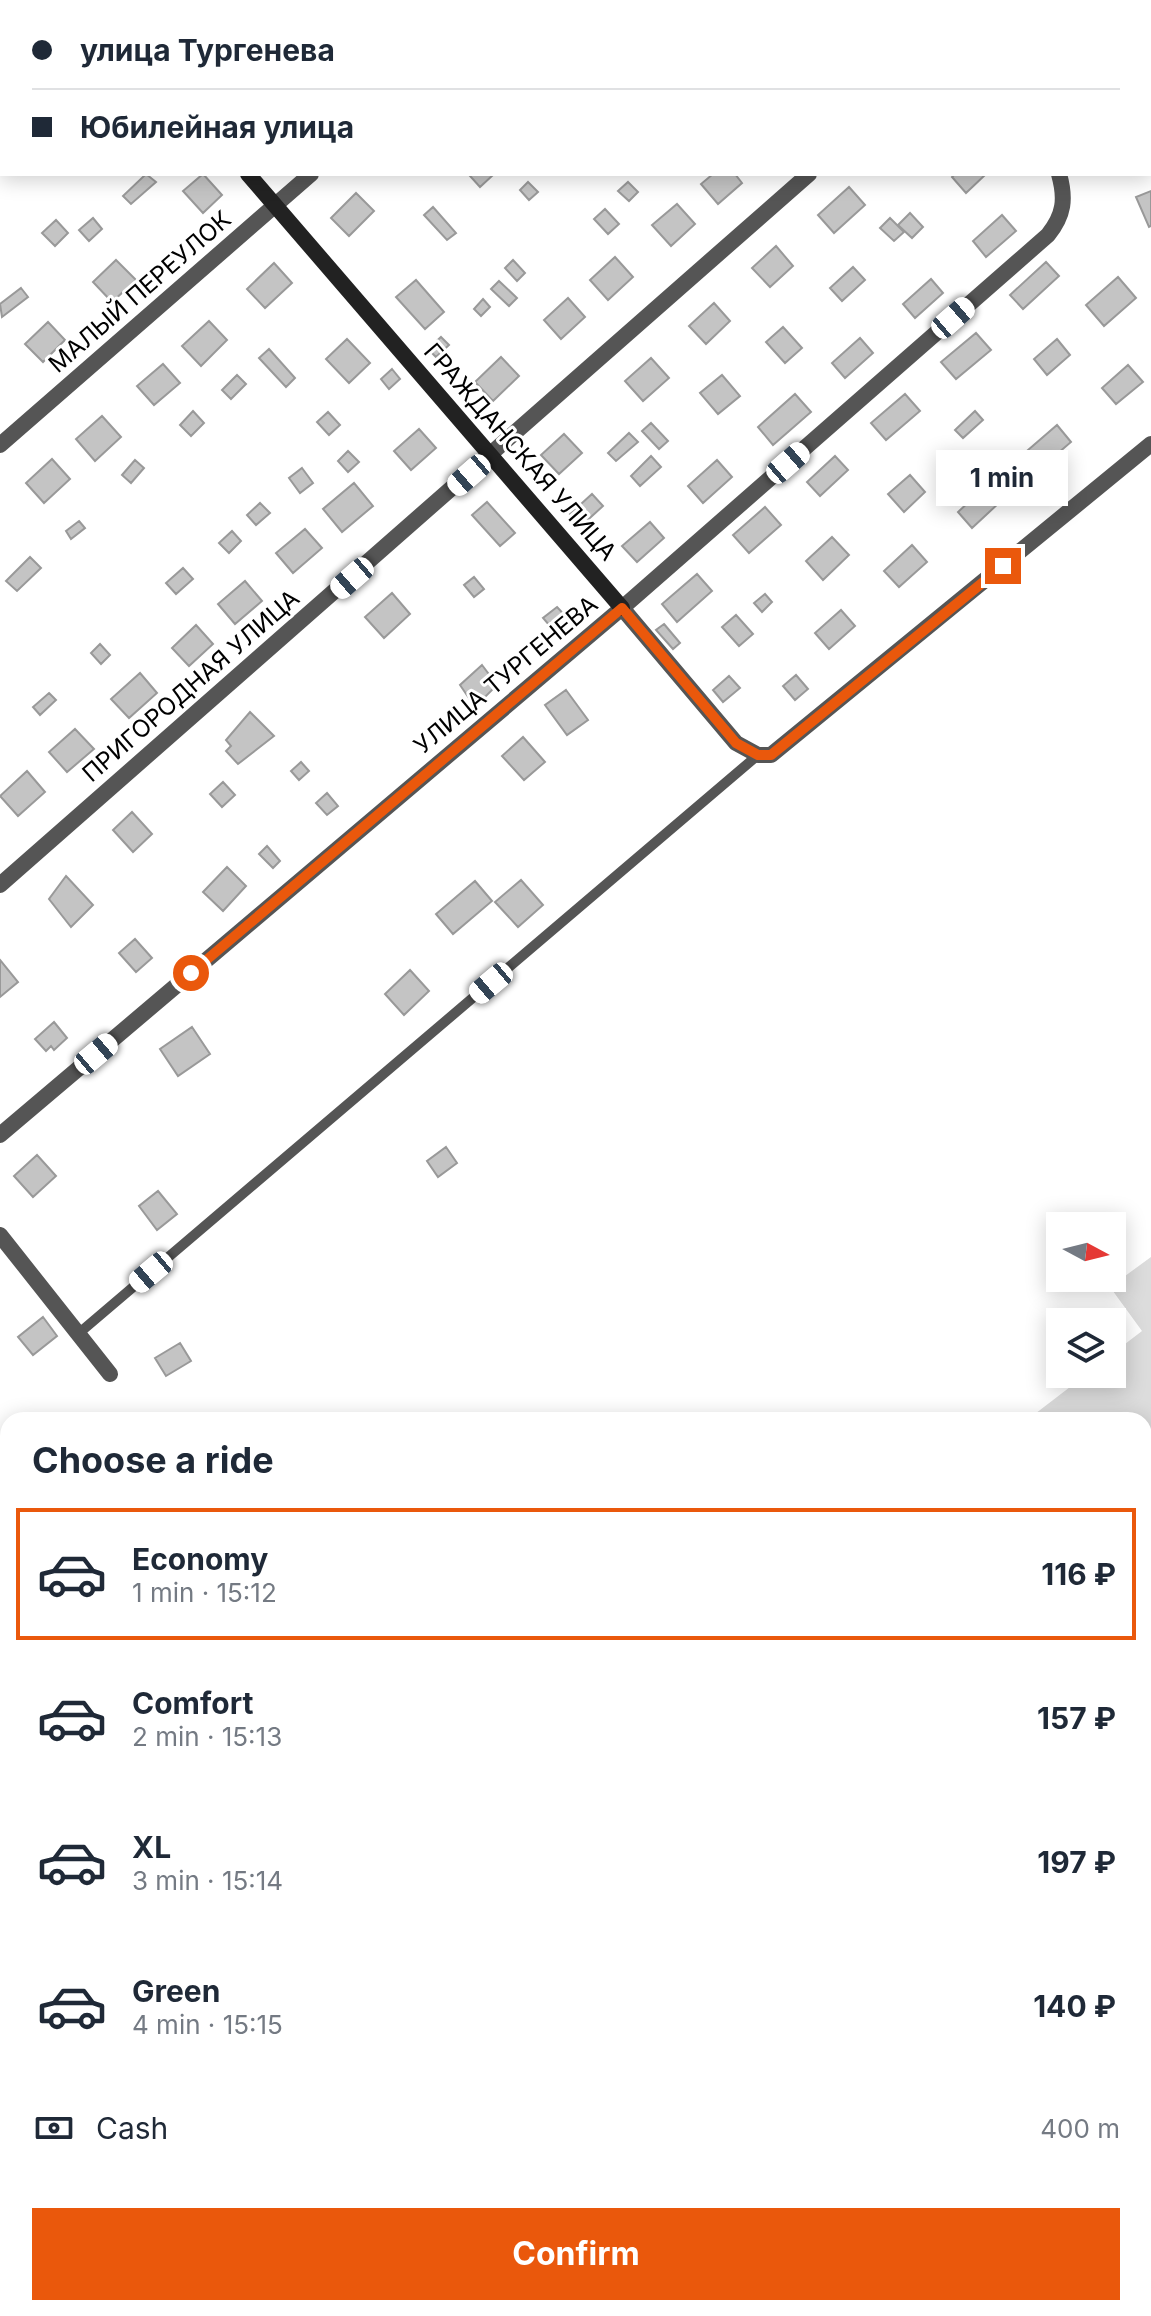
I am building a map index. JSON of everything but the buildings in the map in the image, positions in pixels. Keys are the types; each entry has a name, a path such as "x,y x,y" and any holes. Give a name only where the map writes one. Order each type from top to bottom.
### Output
{"street":[{"name":"ГРАЖДАНСКАЯ УЛИЦА","path":"250,176 492,454 736,743 758,755"},
{"name":"МАЛЫЙ ПЕРЕУЛОК","path":"0,445 309,176"},
{"name":"ПРИГОРОДНАЯ УЛИЦА","path":"0,885 807,176"},
{"name":"УЛИЦА ТУРГЕНЕВА","path":"0,1135 622,608 1048,235 1060,221 1064,206 1059,176"},
{"path":"758,755 771,755 782,749 1151,444"},
{"path":"0,1235 110,1374"}],"lane":[{"path":"78,1334 758,755"}],"shaded area":[{"path":"1151,1257 1151,1412 1037,1412 1069,1388 1126,1388 1126,1343 1142,1331 1114,1292 1126,1292 1126,1275"}],"route":[{"path":"191,973 622,608 736,743 746,751 771,755 1003,566"}]}
